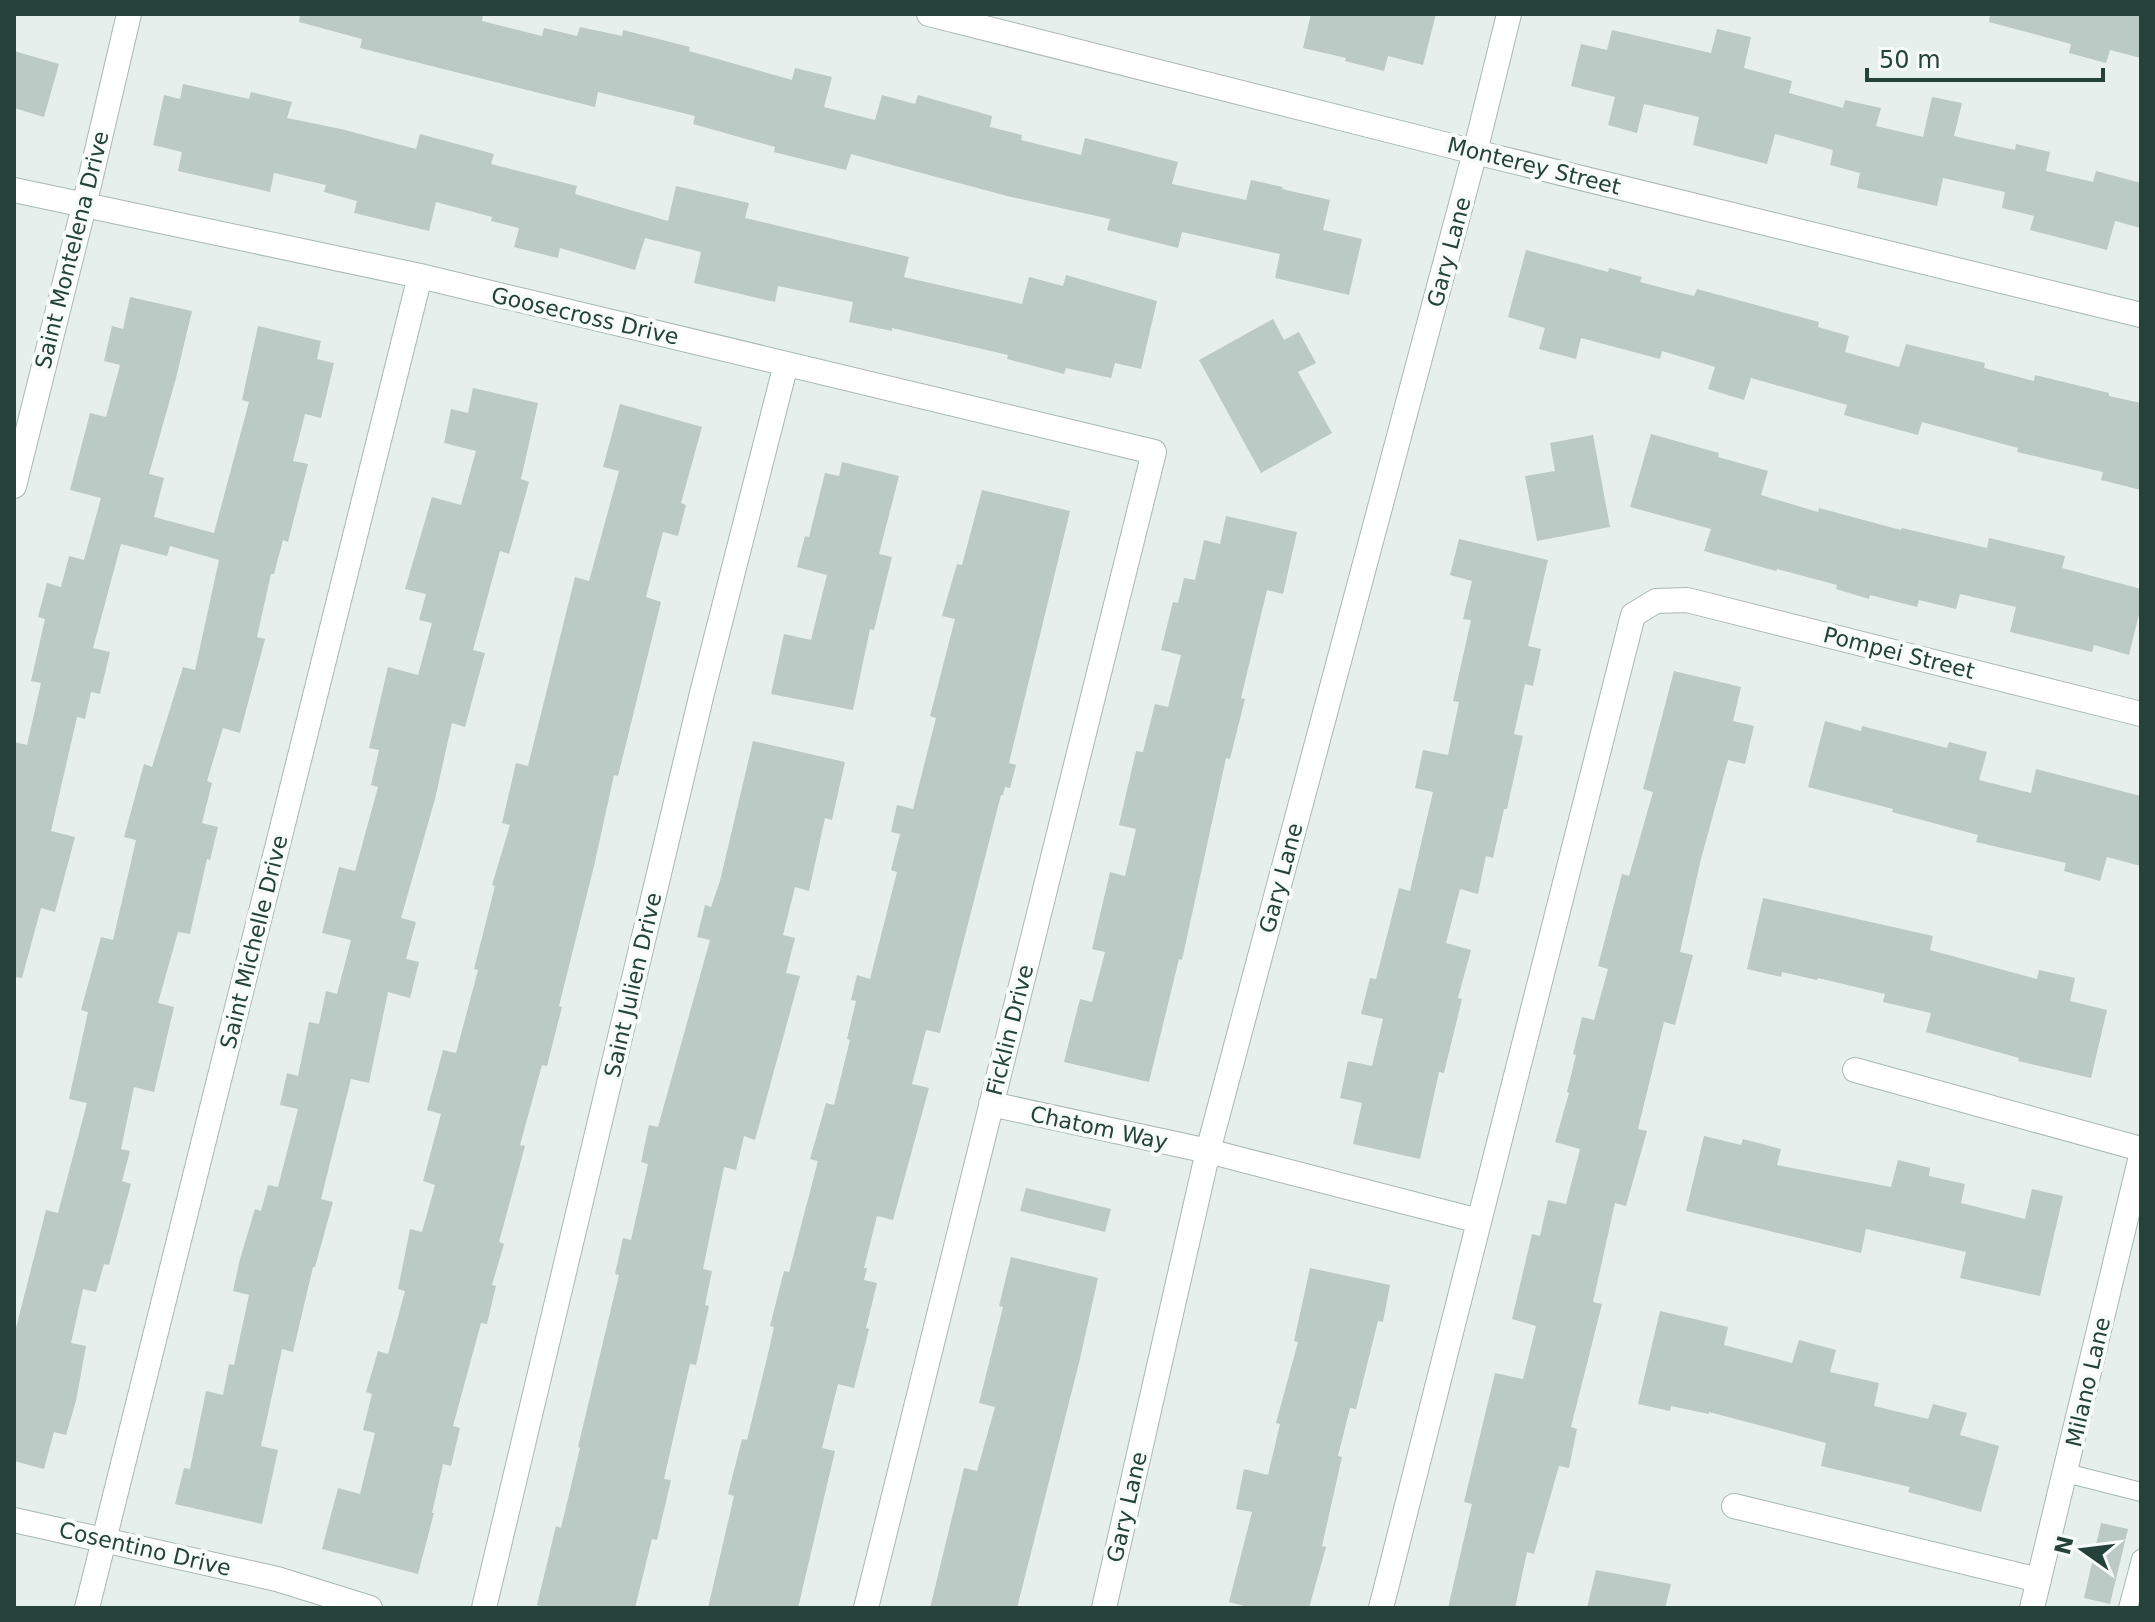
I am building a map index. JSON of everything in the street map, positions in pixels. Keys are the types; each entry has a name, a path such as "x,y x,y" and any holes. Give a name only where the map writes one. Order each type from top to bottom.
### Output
{"street":[{"name":"Saint Montelena Drive","path":"14,486 129,14"},
{"name":"Monterey Street","path":"929,14 2141,315"},
{"name":"Gary Lane","path":"1104,1608 1208,1151 1475,152 1509,14"},
{"name":"Goosecross Drive","path":"14,190 420,276 1154,452"},
{"name":"Saint Michelle Drive","path":"87,1608 420,276"},
{"name":"Saint Julien Drive","path":"484,1608 702,693 786,364"},
{"name":"Ficklin Drive","path":"866,1608 1154,452"},
{"name":"Pompei Street","path":"1479,1221 1633,615 1656,601 1687,600 2141,714"},
{"path":"1855,1070 2141,1149"},
{"name":"Chatom Way","path":"991,1104 1208,1151 1479,1221"},
{"name":"Milano Lane","path":"2032,1608 2141,1156"},
{"path":"1381,1608 1479,1221"},
{"path":"1734,1506 2039,1580"},
{"name":"Cosentino Drive","path":"14,1520 277,1579 370,1608"}],"lane":[{"path":"2066,1473 2141,1492"},
{"path":"2128,1608 2141,1559"}],"building":[{"path":"300,14 483,14 482,21 542,36 544,28 577,36 580,27 622,36 623,30 690,47 689,51 792,80 795,68 832,77 824,107 875,120 882,95 915,104 918,95 992,116 990,127 1022,135 1021,140 1081,155 1085,138 1178,162 1172,184 1246,200 1251,180 1283,187 1330,200 1323,230 1362,239 1349,295 1275,278 1280,254 1182,232 1178,248 1107,230 1110,219 1007,196 851,154 846,170 774,152 775,147 693,124 695,116 598,92 595,107 360,48 362,39 299,22"},
{"path":"1311,14 1436,14 1423,65 1388,56 1384,71 1303,48"},
{"path":"1990,14 2141,14 2141,58 2110,50 2106,63 2069,53 2071,44 1989,22"},
{"path":"1717,29 1751,37 1744,68 1792,81 1789,93 1843,108 1845,100 1881,108 1876,126 1923,137 1932,97 1962,103 1954,136 2015,150 2016,144 2050,152 2046,171 2093,182 2096,171 2141,183 2141,228 2115,221 2107,250 2030,230 2034,216 2002,208 2005,192 1943,178 1937,206 1857,188 1860,173 1830,165 1833,150 1775,134 1767,164 1693,145 1699,117 1644,104 1637,133 1608,125 1615,97 1571,86 1581,44 1607,50 1612,30 1711,53"},
{"path":"14,51 59,64 44,117 14,108"},
{"path":"183,84 249,99 251,92 292,102 287,118 416,149 420,134 494,154 491,164 577,186 575,194 668,221 676,186 749,203 745,218 909,257 904,277 1022,304 1029,277 1063,286 1066,275 1157,301 1141,369 1115,363 1111,378 1066,368 1064,374 1007,359 1008,355 892,328 892,331 849,322 853,302 778,286 775,302 694,283 701,252 645,238 635,270 560,248 558,258 514,247 519,228 491,221 492,217 436,202 429,231 354,213 357,201 324,192 326,185 274,173 270,192 178,171 182,152 153,145 164,95 180,99"},
{"path":"1526,250 1608,272 1609,268 1642,277 1640,282 1694,296 1697,289 1819,322 1818,327 1849,336 1845,352 1899,367 1906,344 1985,363 1984,368 2034,381 2035,375 2141,403 2141,490 2101,480 2103,472 2017,452 2018,448 1922,422 1918,435 1844,415 1847,405 1751,378 1744,400 1708,389 1715,367 1662,351 1660,359 1581,338 1576,359 1539,349 1545,328 1508,317"},
{"path":"130,297 192,311 149,474 164,478 154,517 214,533 249,402 242,400 258,326 321,341 317,359 334,363 321,418 305,414 293,461 308,464 288,542 283,540 274,574 271,574 257,637 265,639 240,733 223,728 207,781 212,783 202,823 218,827 210,860 207,859 190,934 178,932 158,1003 174,1007 154,1092 134,1087 121,1149 130,1151 122,1181 131,1184 109,1265 104,1264 96,1292 83,1289 71,1343 86,1346 76,1401 66,1435 54,1432 44,1469 14,1461 14,1336 46,1210 58,1213 87,1103 69,1099 88,1012 81,1010 101,937 113,940 136,840 124,837 144,764 152,767 183,667 195,670 219,560 170,546 167,556 121,544 93,648 110,652 100,694 91,692 85,719 77,717 51,831 75,837 55,912 41,908 22,978 14,977 14,742 27,745 41,683 31,681 45,619 38,617 47,583 61,587 69,556 84,560 101,498 70,490 90,413 106,417 120,365 104,361 112,326 123,329"},
{"path":"1273,319 1284,340 1299,332 1316,363 1298,372 1332,433 1261,473 1199,360"},
{"path":"473,388 538,403 521,479 529,482 509,554 500,551 473,650 485,653 465,727 452,723 435,799 401,918 416,922 406,959 419,962 410,998 388,992 369,1083 351,1079 321,1199 333,1202 313,1267 293,1352 282,1349 261,1446 278,1450 262,1524 175,1504 184,1468 190,1469 206,1391 223,1395 229,1364 234,1365 249,1295 233,1291 240,1259 255,1209 261,1211 268,1185 278,1187 298,1109 280,1105 287,1073 298,1076 309,1022 319,1024 326,991 337,994 351,940 322,933 339,867 355,871 378,787 371,785 379,750 369,748 388,667 418,675 432,623 419,620 426,594 405,589 432,497 461,505 476,451 444,443 451,409 468,413"},
{"path":"620,404 702,427 681,503 686,505 678,536 663,532 646,597 661,602 618,776 614,775 547,1066 542,1065 520,1145 525,1146 499,1242 504,1244 492,1285 496,1286 487,1324 481,1323 453,1426 460,1428 451,1466 443,1464 418,1574 322,1549 338,1488 360,1494 375,1433 363,1430 372,1394 366,1392 378,1351 388,1354 405,1291 398,1289 410,1229 422,1232 435,1185 423,1181 441,1114 427,1110 443,1050 456,1053 478,970 474,969 495,886 492,885 510,825 502,823 516,763 528,766 575,577 589,581 619,471 603,467"},
{"path":"1651,434 1768,471 1761,495 1818,512 1819,508 1901,530 1987,548 1989,538 2065,556 2062,568 2141,589 2141,606 2129,655 2094,645 2092,652 2010,632 2016,607 1960,594 1956,609 1919,600 1917,607 1870,595 1869,599 1836,589 1837,585 1704,551 1711,529 1630,507"},
{"path":"1593,435 1610,527 1537,541 1525,476 1555,471 1550,443"},
{"path":"842,462 899,476 879,554 892,557 874,630 870,629 853,710 771,694 784,634 811,640 827,575 797,567 805,536 809,537 825,473 839,476"},
{"path":"982,490 1070,511 1009,763 1016,765 1010,788 1005,787 1001,795 940,1033 926,1030 912,1084 929,1088 893,1220 877,1216 864,1268 867,1268 864,1280 877,1283 866,1328 869,1329 854,1388 838,1384 822,1448 835,1451 798,1608 708,1608 734,1496 728,1494 742,1439 747,1440 774,1327 770,1326 784,1271 789,1272 818,1161 810,1159 826,1103 834,1105 850,1040 847,1039 856,1001 851,1000 857,975 870,979 897,872 891,870 900,834 891,832 897,805 913,809 936,718 930,716 955,619 942,616 957,564 962,565"},
{"path":"1226,516 1297,532 1283,594 1267,590 1241,698 1245,699 1230,759 1226,758 1182,960 1179,959 1149,1082 1064,1062 1080,999 1092,1002 1105,952 1092,949 1110,872 1125,876 1136,829 1119,825 1136,751 1143,752 1155,704 1168,707 1181,655 1161,650 1173,602 1178,603 1184,578 1195,580 1204,540 1220,544"},
{"path":"1459,539 1548,560 1528,646 1541,649 1533,686 1525,684 1514,734 1523,736 1507,809 1504,809 1493,858 1486,856 1478,894 1460,889 1446,943 1471,950 1458,998 1462,999 1444,1073 1439,1072 1420,1159 1353,1144 1362,1103 1340,1098 1348,1061 1372,1066 1383,1019 1361,1014 1370,978 1376,979 1399,888 1410,891 1433,792 1415,788 1423,750 1448,755 1459,702 1453,701 1471,620 1463,619 1472,581 1450,575"},
{"path":"1674,671 1741,687 1733,721 1754,726 1745,764 1728,760 1680,952 1693,955 1675,1025 1664,1022 1638,1129 1647,1131 1626,1206 1615,1203 1593,1302 1602,1304 1571,1427 1577,1429 1569,1468 1559,1466 1534,1554 1527,1552 1515,1608 1448,1608 1472,1504 1464,1502 1495,1373 1523,1379 1536,1326 1512,1319 1532,1234 1540,1236 1548,1200 1566,1204 1580,1149 1555,1142 1569,1093 1576,1055 1573,1054 1582,1017 1594,1020 1608,969 1598,966 1622,874 1629,876 1653,792 1643,789"},
{"path":"1825,721 1861,731 1862,726 1947,748 1949,742 1987,752 1979,780 2031,793 2036,769 2141,796 2141,866 2107,857 2100,881 2064,871 2066,863 1976,842 1978,835 1808,787"},
{"path":"753,741 845,762 832,820 825,818 809,891 795,887 783,935 795,938 786,973 800,976 755,1140 744,1136 736,1170 724,1167 703,1269 712,1271 705,1305 709,1306 696,1365 690,1364 664,1479 671,1480 657,1540 652,1539 635,1608 551,1608 537,1605 556,1526 561,1528 580,1448 619,1275 615,1274 623,1238 631,1240 648,1164 641,1162 649,1125 658,1127 710,940 697,937 705,905 711,907 720,881"},
{"path":"1763,898 1933,936 1930,950 2037,979 2039,970 2075,978 2070,1001 2107,1010 2091,1078 2018,1061 2019,1058 1926,1032 1931,1013 1883,1002 1885,994 1818,978 1782,972 1781,977 1747,969"},
{"path":"1704,1136 1741,1145 1743,1139 1781,1149 1777,1165 1891,1187 1898,1160 1930,1168 1929,1176 1965,1184 1961,1203 2025,1219 2032,1189 2063,1196 2040,1296 1960,1278 1966,1252 1866,1229 1861,1253 1686,1211"},
{"path":"1026,1188 1111,1209 1105,1232 1020,1211"},
{"path":"1011,1257 1098,1278 1079,1363 1017,1608 930,1608 964,1468 977,1471 995,1407 979,1403 1003,1307 999,1306"},
{"path":"1310,1268 1390,1285 1383,1322 1378,1321 1356,1409 1350,1408 1322,1546 1326,1547 1309,1608 1252,1608 1229,1602 1252,1512 1236,1509 1244,1469 1268,1475 1280,1424 1276,1423 1298,1342 1294,1341"},
{"path":"1660,1311 1728,1327 1724,1345 1792,1363 1799,1340 1836,1350 1830,1372 1879,1383 1874,1406 1928,1419 1933,1404 1967,1413 1960,1435 1999,1446 1981,1512 1908,1492 1910,1487 1821,1466 1826,1443 1709,1412 1671,1406 1670,1411 1638,1404"},
{"path":"2101,1523 2128,1529 2110,1604 2084,1598"},
{"path":"1596,1570 1671,1584 1665,1608 1587,1608"}]}
